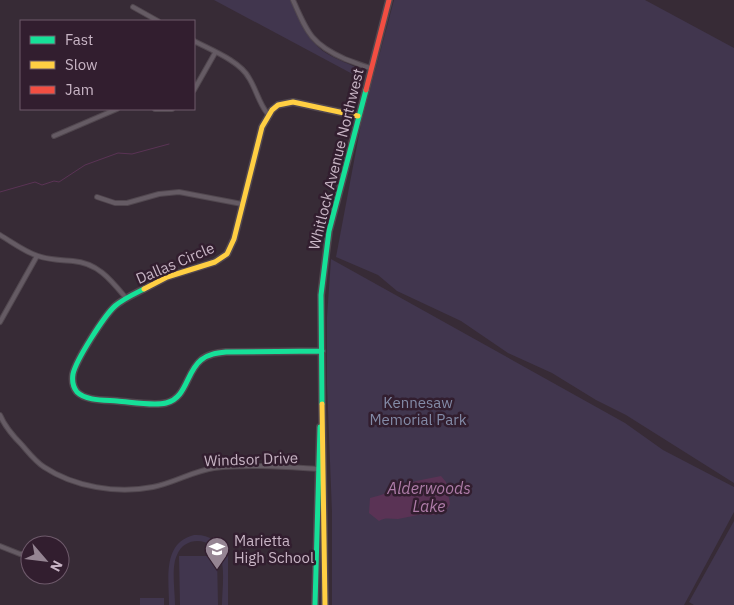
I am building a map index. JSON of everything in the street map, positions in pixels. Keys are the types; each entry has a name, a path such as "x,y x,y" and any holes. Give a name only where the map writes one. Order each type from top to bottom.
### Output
{"main road":[{"name":"Whitlock Avenue Northwest","path":"325,605 321,294 326,247 336,201 389,0"},
{"path":"267,113 280,104 292,101 358,116"},
{"name":"Dallas Circle","path":"267,113 262,126 233,244 224,257 215,262 167,277 126,298 108,314 72,373 74,386 83,396 108,400 169,402 175,400 182,392 196,365 210,355 226,352 322,351"},
{"name":"Whitlock Avenue Northwest","path":"316,605 322,469"}],"street":[{"path":"293,0 305,28 320,45 328,52 370,68"},
{"path":"133,8 156,20"},
{"path":"195,42 245,71 267,113"},
{"path":"195,88 215,53"},
{"path":"54,136 115,110"},
{"path":"97,197 115,203 127,203 160,194 179,192 242,204"},
{"path":"0,236 37,256 78,261 90,265 106,274 126,298"},
{"path":"0,322 37,256"},
{"name":"Windsor Drive","path":"0,415 13,436 42,466 69,479 105,488 123,490 152,488 196,472 214,468 268,466 322,469"},
{"path":"0,546 20,554"}],"green space":[{"path":"214,0 291,0 304,29 319,48 362,70 360,78"},
{"path":"394,0 645,0 734,48 734,483 626,415 596,400 552,373 508,353 461,321 397,291 378,275 336,257 361,124"},
{"name":"Kennesaw Memorial Park","path":"331,259 625,423 663,450 734,487 734,512 684,605 332,605 332,512 327,385 327,317"},
{"path":"734,521 734,605 694,605 689,602"},
{"path":"194,535 212,539 225,553 228,553 228,605 222,605 223,575 221,558 218,551 207,543 193,541 181,548 175,560 175,605 169,605 168,574 172,554 184,539"},
{"path":"179,556 217,556 218,605 180,605"},
{"path":"140,598 164,598 164,605 140,605"}],"water":[{"name":"Alderwoods Lake","path":"441,476 446,482 450,504 444,511 436,514 379,521 369,513 370,498 416,481"}],"waterway":[{"path":"0,192 35,182 42,185 54,181 59,182 85,165 118,153 132,154 169,144"}],"traffic: fast":[{"path":"322,404 321,295 329,231 366,90"},
{"path":"144,289 115,306 91,338 75,367 73,376 75,388 81,395 90,399 161,404 178,396 196,365 204,358 216,353 322,351"},
{"path":"315,605 320,427"}],"traffic: slow":[{"path":"144,289 167,277 215,262 227,254 234,239 262,127 272,110 278,105 293,102 358,116"},
{"path":"322,404 325,605"}],"traffic: jam":[{"path":"366,90 389,0"}],"place":[{"name":"Marietta High School","path":"217,570"}]}
